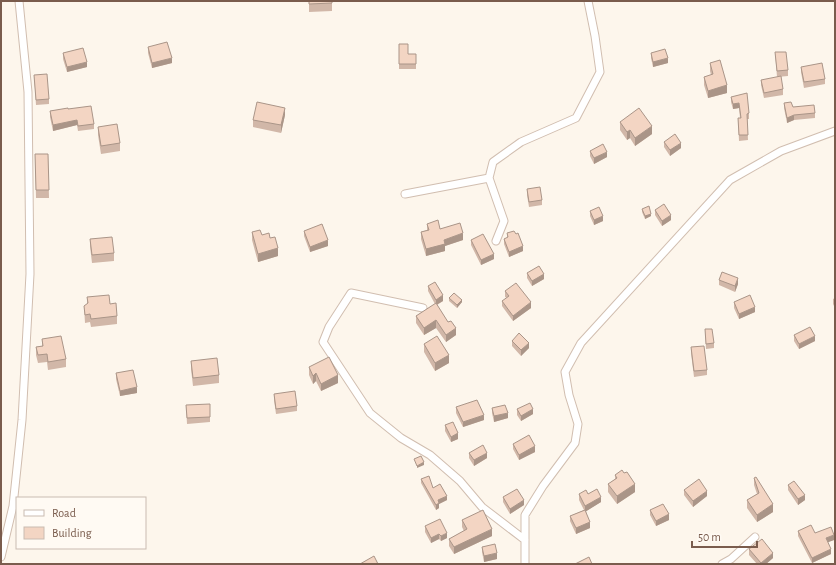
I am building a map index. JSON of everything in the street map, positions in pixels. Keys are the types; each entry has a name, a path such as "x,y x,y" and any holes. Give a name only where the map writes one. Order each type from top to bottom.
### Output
{"street":[{"path":"1,557 13,506 22,420 30,274 28,92 19,1"},
{"path":"496,241 504,221 489,178 493,162 521,142 576,118 600,72 588,1"},
{"path":"525,564 525,515 543,486 575,443 578,424 569,395 566,372 581,343 730,180 781,152 835,131"},
{"path":"405,194 489,178"},
{"path":"423,308 351,293 329,327 324,342 370,413 401,438 430,455 460,481 482,506 525,540"},
{"path":"722,564 732,559 755,537"}],"building":[{"path":"309,1 332,1 332,3 309,4"},
{"path":"167,42 172,58 152,63 148,47"},
{"path":"399,44 408,44 408,54 416,54 416,64 399,64"},
{"path":"83,48 87,62 67,67 63,53"},
{"path":"665,49 668,58 653,62 651,53"},
{"path":"775,52 786,52 788,70 777,71"},
{"path":"720,60 727,85 708,91 704,77 713,74 710,63"},
{"path":"822,63 825,79 804,82 801,67"},
{"path":"47,74 49,99 36,100 34,75"},
{"path":"781,76 783,89 764,93 761,80"},
{"path":"747,93 749,113 747,114 748,135 739,135 738,118 741,118 739,103 733,104 731,97"},
{"path":"257,102 285,108 281,125 253,120"},
{"path":"791,102 793,107 814,105 815,113 794,115 787,118 784,103"},
{"path":"91,106 94,124 78,126 77,120 53,125 50,111"},
{"path":"639,108 652,126 635,138 630,130 627,132 620,122"},
{"path":"117,124 120,143 101,146 98,127"},
{"path":"675,134 681,143 670,150 664,142"},
{"path":"603,144 607,152 594,158 590,151"},
{"path":"35,154 48,154 49,190 36,190"},
{"path":"540,187 542,200 529,202 527,189"},
{"path":"664,204 671,215 662,221 655,210"},
{"path":"649,206 651,214 645,216 642,209"},
{"path":"599,207 603,216 594,220 590,211"},
{"path":"438,220 440,229 460,223 463,233 444,240 445,244 426,249 421,232 429,230 427,224"},
{"path":"322,224 328,240 310,247 304,231"},
{"path":"260,230 262,235 269,233 270,238 275,237 278,248 258,254 252,232"},
{"path":"514,231 516,234 518,233 523,246 509,252 504,239 508,237 507,233"},
{"path":"483,234 494,254 481,260 471,240"},
{"path":"112,237 114,253 92,255 90,239"},
{"path":"539,266 544,274 532,281 527,273"},
{"path":"722,272 738,278 735,286 719,280"},
{"path":"435,282 443,295 436,300 428,286"},
{"path":"516,283 531,302 513,316 502,301 509,296 505,291"},
{"path":"454,293 462,300 457,305 449,298"},
{"path":"109,295 110,304 116,303 117,316 91,319 90,314 85,315 84,306 88,303 87,297"},
{"path":"750,295 755,307 739,314 734,302"},
{"path":"436,303 448,322 451,321 456,328 446,335 436,320 424,328 416,316"},
{"path":"810,327 815,336 799,344 794,335"},
{"path":"705,329 712,329 714,343 706,344"},
{"path":"519,333 529,343 521,350 512,341"},
{"path":"61,336 66,359 48,362 47,354 38,355 36,347 43,346 42,339"},
{"path":"437,336 449,355 435,363 424,344"},
{"path":"704,346 707,370 694,371 691,347"},
{"path":"329,357 338,375 321,384 316,373 313,376 309,367"},
{"path":"217,358 219,375 193,378 191,361"},
{"path":"133,370 137,387 120,391 116,373"},
{"path":"295,391 297,406 276,409 274,394"},
{"path":"477,400 484,415 463,422 456,407"},
{"path":"530,403 533,409 521,416 517,409"},
{"path":"210,404 210,417 187,418 186,405"},
{"path":"505,405 508,413 494,416 492,408"},
{"path":"453,422 458,433 451,437 445,425"},
{"path":"529,435 535,446 519,455 513,444"},
{"path":"483,445 487,453 474,460 469,453"},
{"path":"421,456 424,462 417,466 414,459"},
{"path":"622,470 624,473 627,472 635,484 617,496 608,484 617,478 615,475"},
{"path":"429,476 433,488 440,484 447,496 438,500 439,503 436,505 421,479"},
{"path":"756,477 773,504 757,515 747,500 759,493 754,478"},
{"path":"699,479 707,491 693,501 684,490"},
{"path":"794,481 805,495 798,499 788,485"},
{"path":"517,489 524,500 510,509 503,497"},
{"path":"597,489 601,497 585,506 579,494 586,490 588,494"},
{"path":"663,504 669,514 656,521 650,510"},
{"path":"483,510 492,529 454,547 449,539 467,529 462,520"},
{"path":"585,510 590,522 576,528 570,516"},
{"path":"440,519 447,533 441,536 439,534 431,538 425,526"},
{"path":"811,525 815,533 831,527 834,535 826,538 831,549 812,558 798,531"},
{"path":"762,539 773,553 761,563 749,549"},
{"path":"495,544 497,553 484,556 482,547"},
{"path":"374,556 378,564 360,564"},
{"path":"589,557 592,564 575,564"}]}
